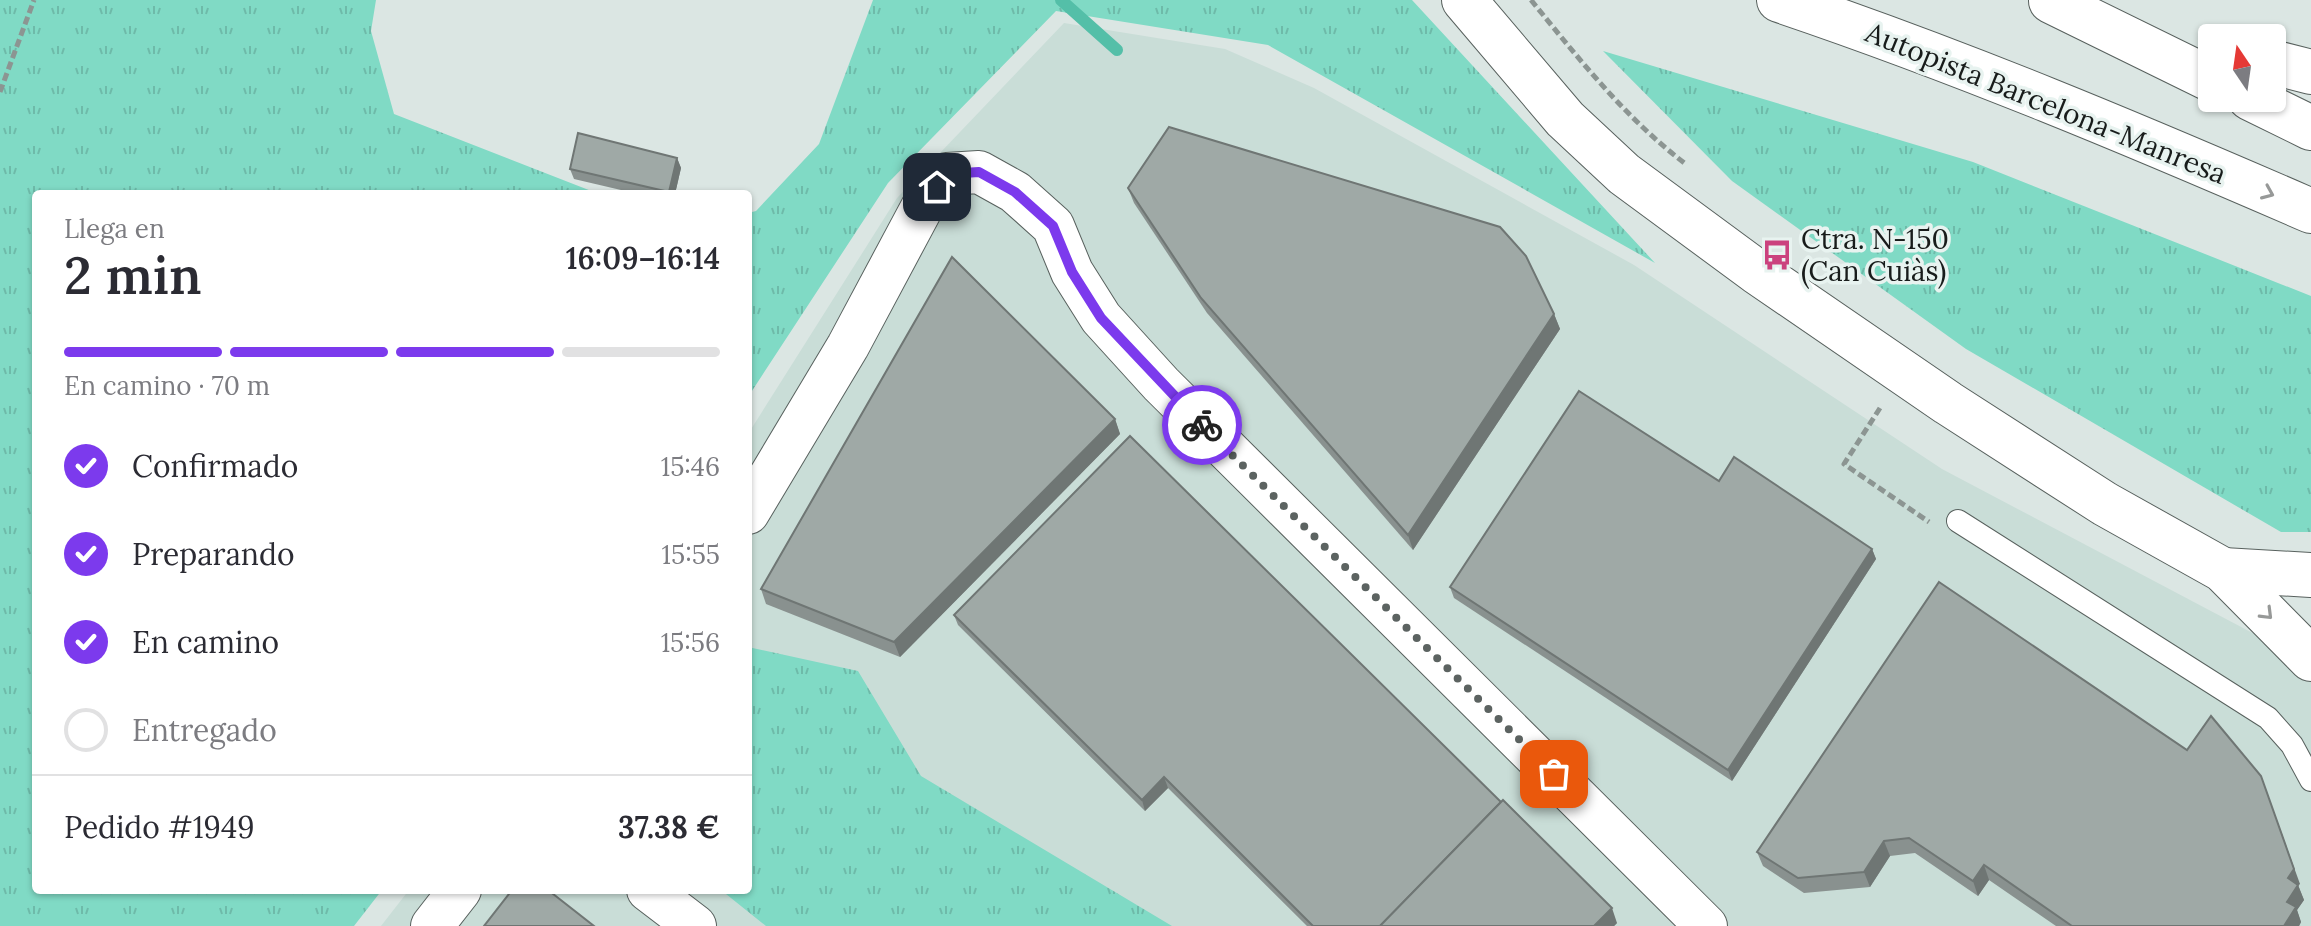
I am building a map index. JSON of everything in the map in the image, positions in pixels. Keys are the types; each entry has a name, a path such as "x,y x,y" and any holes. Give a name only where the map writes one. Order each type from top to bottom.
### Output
{"main road":[{"path":"1464,0 1565,119 1624,174 1685,222 1948,403 2105,504 2223,570 2311,659"},
{"name":"Autopista Barcelona-Manresa","path":"1779,0 1987,76 2311,211"},
{"path":"2050,0 2198,41"},
{"path":"2050,0 2198,55"},
{"path":"2050,0 2198,73"},
{"path":"2286,66 2311,72"},
{"path":"2286,89 2311,99"},
{"path":"2278,112 2311,128"},
{"path":"2223,570 2311,575"}],"street":[{"path":"752,506 848,346 926,200 947,174 979,172 1015,192 1053,226 1072,272 1101,318 1161,384 1706,926"},
{"path":"432,926 457,894"},
{"path":"653,894 695,926"}],"lane":[{"path":"1958,521 2268,718 2292,745 2311,780"}],"path":[{"path":"0,92 34,0"},
{"path":"1531,0 1602,86 1664,147 1689,166"},
{"path":"1888,397 1844,464 1908,507"}],"shaded area":[{"path":"1064,23 1225,49 1314,88 1634,265 1942,469 2311,664 2311,926 381,926 406,894 752,894 752,428 897,198"}],"green space":[{"path":"0,0 376,0 371,31 394,114 589,190 32,190 32,894 379,894 354,926 0,926"},
{"path":"873,0 1412,0 1655,263 1268,45 1056,11 888,183 752,391 752,212 819,144"},
{"path":"1603,51 1973,162 2311,296 2311,532 2281,532 1966,349 1732,181"},
{"path":"752,648 858,671 921,776 1172,926 766,926 726,894 752,894"}],"building":[{"path":"1169,127 1500,227 1526,256 1554,314 1408,535 1201,298 1128,188"},
{"path":"578,133 677,158 669,190 570,169"},
{"path":"952,257 1115,419 894,642 761,589"},
{"path":"1579,391 1719,481 1734,457 1872,549 1728,770 1450,587"},
{"path":"1130,436 1501,802 1380,926 1313,926 1164,777 1142,800 954,615"},
{"path":"1939,582 2187,750 2211,716 2261,776 2294,869 2288,878 2298,885 2287,902 2296,907 2284,926 2072,926 1984,865 1973,881 1909,838 1884,841 1864,872 1798,878 1757,852"},
{"path":"1503,800 1612,908 1594,926 1380,926"},
{"path":"509,894 553,894 594,926 484,926"}],"waterway":[{"path":"1061,0 1117,50"}],"way so far":[{"path":"1202,425 1554,774"}],"place":[{"name":"Ctra. N-150 (Can Cuiàs)","path":"1777,255"}],"route":[{"path":"937,187 947,174 979,172 1015,192 1053,226 1072,272 1101,318 1202,425"}]}
